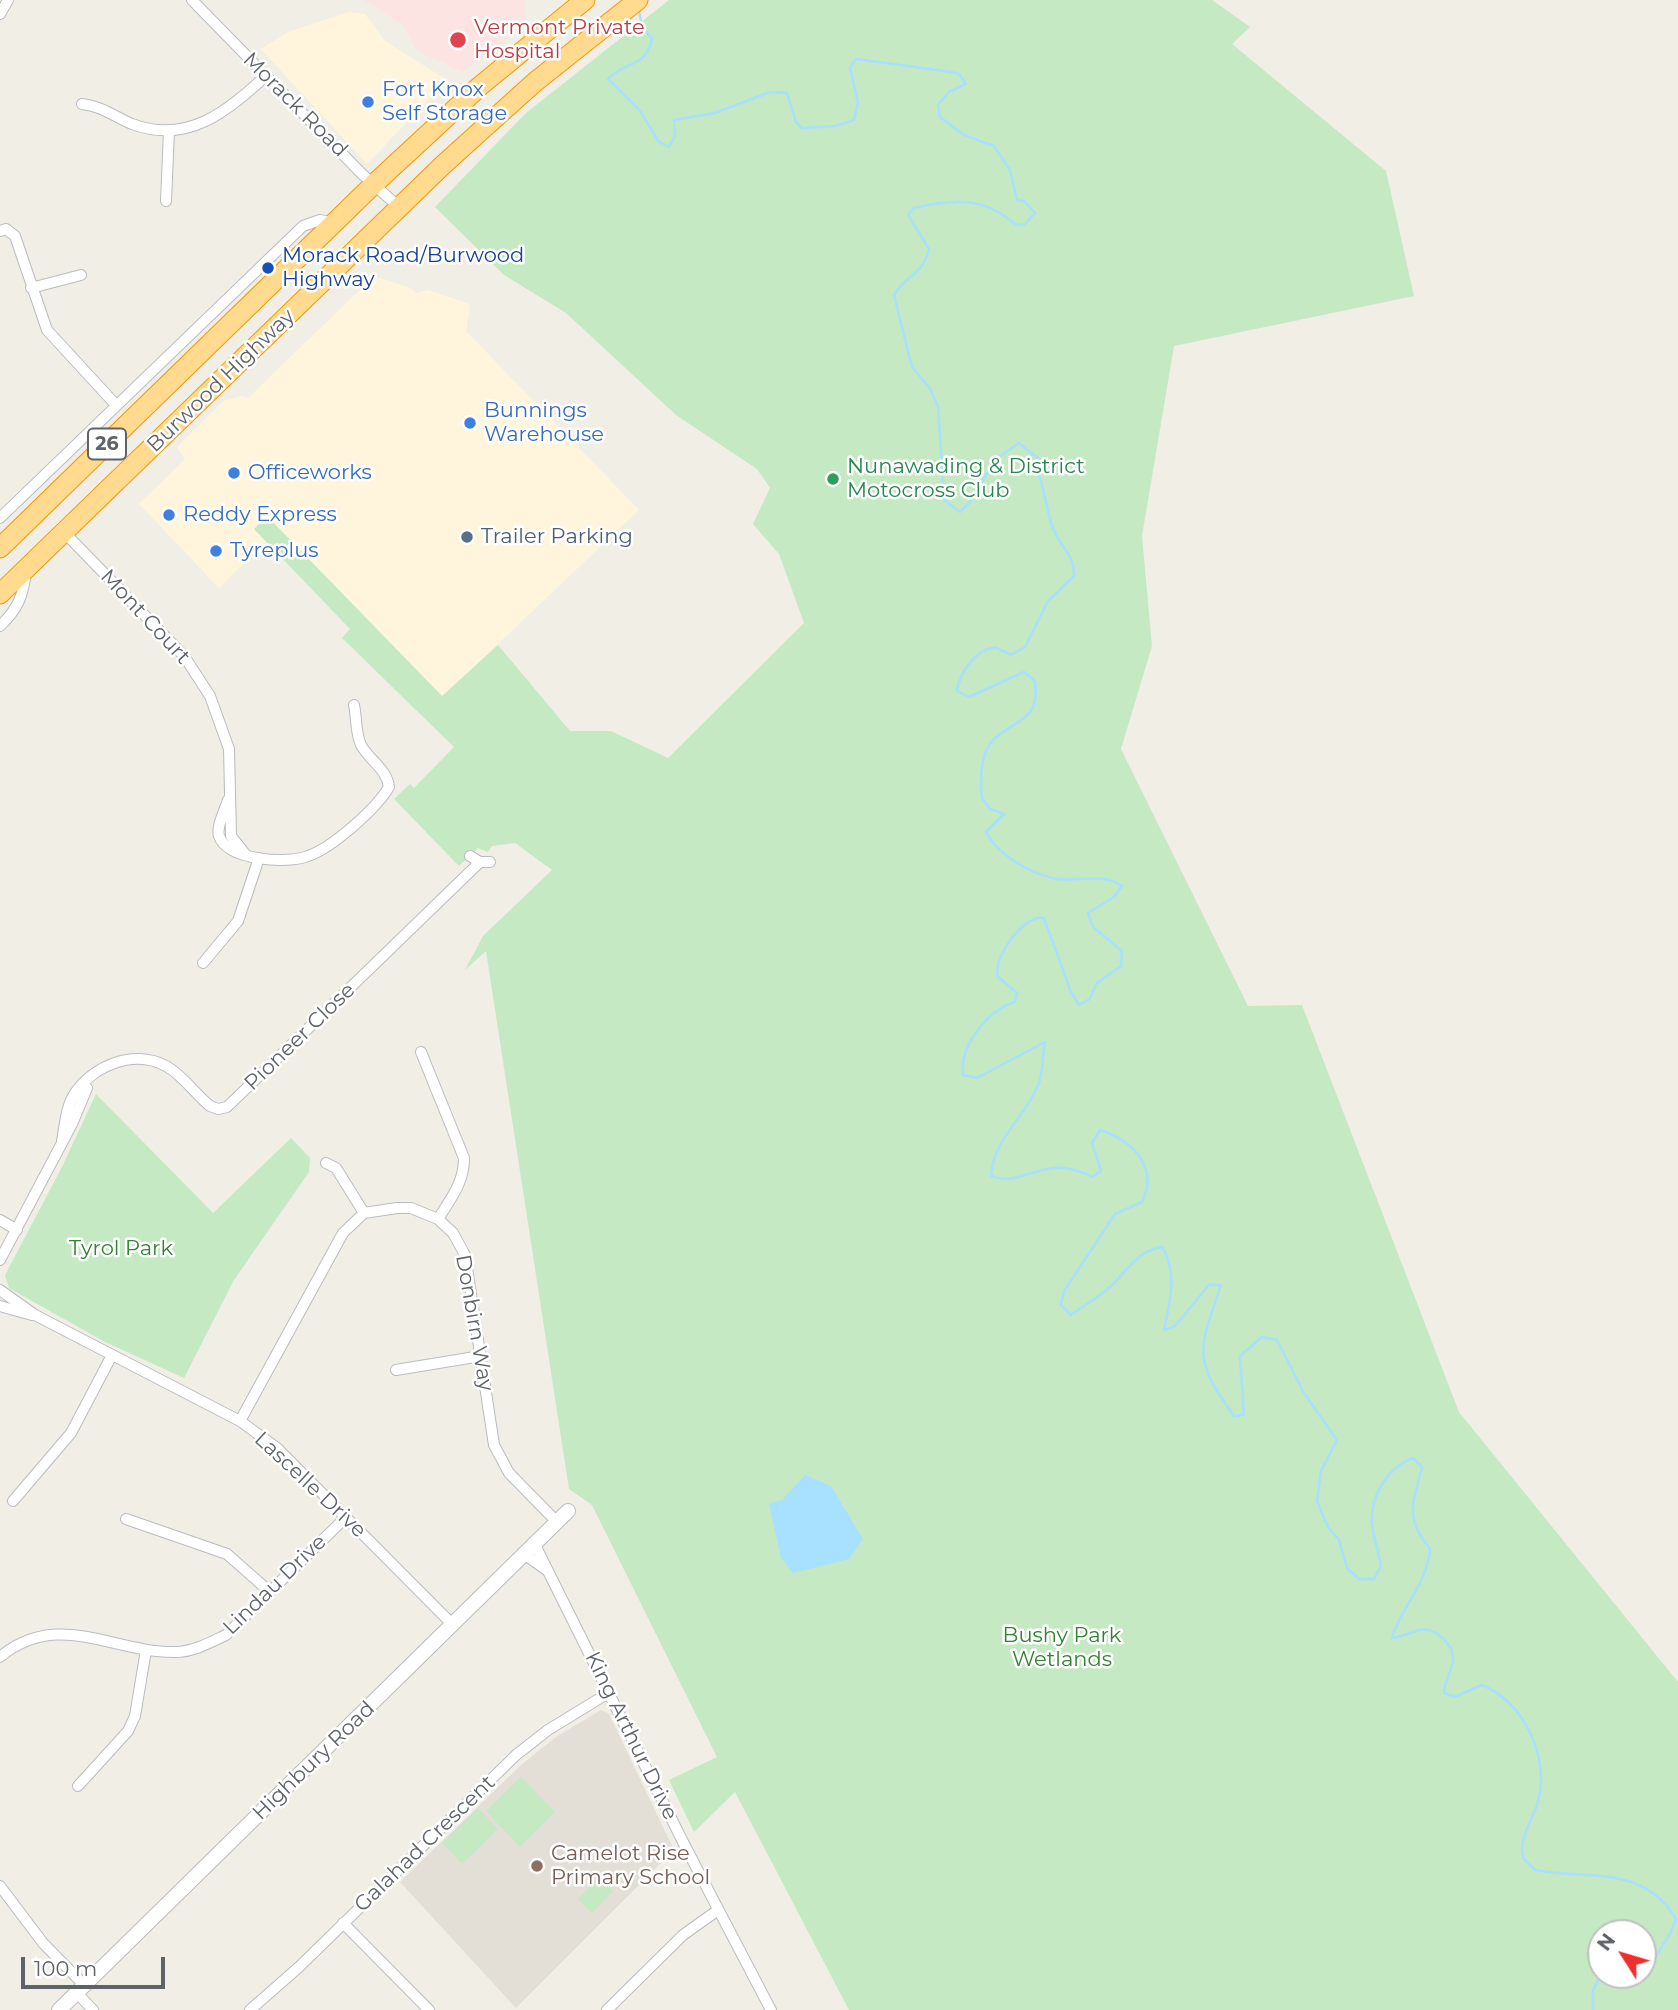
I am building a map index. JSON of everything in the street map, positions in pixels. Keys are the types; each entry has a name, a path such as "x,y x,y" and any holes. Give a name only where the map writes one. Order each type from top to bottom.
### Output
{"highway":[{"name":"Burwood Highway","path":"0,548 374,184 480,86 584,0"},
{"name":"Burwood Highway","path":"0,594 503,109 638,0"}],"main road":[{"name":"Highbury Road","path":"59,2010 568,1511"}],"street":[{"path":"0,14 8,0"},
{"name":"Morack Road","path":"192,0 400,208"},
{"path":"82,104 99,107 144,128 169,131 197,127 215,119 266,76"},
{"path":"166,201 169,131"},
{"path":"0,519 303,226 320,220 334,223"},
{"path":"0,231 6,229 15,236 40,316 52,337 116,405"},
{"path":"31,288 81,275"},
{"name":"Mont Court","path":"65,533 184,656 195,671 222,726 229,749 231,791 218,830 227,846 246,855 283,860 318,852 336,840 386,793 389,787 388,777 362,747 356,729 362,720 354,705"},
{"path":"0,626 13,613 22,597 26,569"},
{"path":"203,963 238,921 259,858"},
{"name":"Pioneer Close","path":"18,1230 62,1141 73,1097 98,1073 127,1059 156,1062 175,1071 210,1106 218,1109 227,1107 480,860"},
{"path":"240,1421 343,1233 364,1213 411,1208 438,1219 459,1187 464,1173 464,1158 421,1052"},
{"path":"326,1163 336,1168 364,1213"},
{"name":"Donbirn Way","path":"438,1219 453,1233 466,1255 494,1445 500,1460 557,1522"},
{"path":"0,1220 18,1230 0,1260"},
{"name":"Lascelle Drive","path":"0,1290 35,1315 111,1357 240,1421 277,1448 453,1625"},
{"name":"Lascelle Drive","path":"0,1306 35,1315"},
{"path":"396,1370 481,1356"},
{"path":"13,1501 71,1433 111,1357"},
{"name":"Lindau Drive","path":"0,1657 26,1639 69,1633 146,1650 178,1653 226,1635 346,1517"},
{"path":"126,1520 227,1554 270,1592"},
{"name":"King Arthur Drive","path":"529,1549 550,1573 718,1910 771,2010"},
{"path":"78,1786 128,1731 135,1716 146,1650"},
{"name":"Galahad Crescent","path":"250,2010 516,1755 548,1730 610,1692"},
{"path":"0,1885 81,1989 93,2010"},
{"path":"607,2010 683,1935 718,1910"},
{"path":"343,1923 427,2010"}],"shaded area":[{"name":"Vermont Private Hospital","path":"364,0 526,0 526,24 463,72 423,54 415,48 403,25"},
{"name":"Fort Knox Self Storage","path":"349,12 365,14 385,41 447,80 367,164 261,49 288,32"},
{"path":"374,276 411,288 416,293 428,290 470,304 466,331 639,510 442,697 254,529 266,542 219,588 139,504 185,459 177,447 223,401 241,396 248,398"},
{"name":"Camelot Rise Primary School","path":"601,1710 609,1714 674,1850 516,2008 400,1882 522,1764 556,1737"}],"green space":[{"name":"Bushy Park Wetlands","path":"669,0 1212,0 1250,27 1232,44 1386,171 1414,296 1174,346 1142,536 1152,646 1121,749 1248,1006 1302,1005 1459,1412 1678,1682 1678,2010 849,2010 735,1792 694,1832 669,1780 717,1757 592,1505 569,1489 486,951 465,970 483,936 552,870 515,843 492,846 488,852 478,848 459,866 394,799 410,784 414,788 454,747 342,638 350,629 254,529 267,516 442,696 498,645 570,731 611,731 668,758 804,623 779,554 753,524 770,488 757,469 676,415 566,313 504,275 435,207 526,113"},
{"name":"Tyrol Park","path":"96,1094 213,1213 291,1138 310,1158 309,1172 234,1280 184,1378 103,1341 9,1288 5,1275 61,1169"},
{"path":"521,1777 555,1812 520,1847 486,1811"},
{"path":"478,1808 498,1829 462,1864 442,1843"},
{"path":"599,1877 613,1891 592,1913 578,1899"}],"water":[{"path":"805,1475 831,1486 863,1539 849,1559 793,1573 781,1558 769,1504 782,1500"}],"waterway":[{"path":"639,11 642,26 652,39 649,49 640,60 608,79 641,112 658,141 669,147 675,136 674,120 715,113 770,92 787,93 796,122 802,128 836,126 854,120 858,103 850,68 856,59 951,72 959,74 966,84 949,92 938,105 940,117 964,135 994,146 1010,170 1017,200 1024,201 1035,213 1024,225 1015,224 991,208 968,202 914,208 908,215 929,249 923,265 894,295 912,367 929,387 938,406 944,500 960,512 970,502 995,460 1019,443 1040,460 1035,467 1042,484 1050,520 1073,564 1074,576 1048,601 1025,647 1011,655 996,648 982,652 970,663 958,685 957,691 969,697 1024,672 1035,681 1036,694 1031,711 994,739 986,751 981,775 982,798 990,809 1004,814 986,832 1005,855 1023,867 1043,875 1061,879 1105,879 1122,886 1114,897 1088,913 1093,927 1122,951 1121,966 1096,984 1090,999 1079,1005 1071,992 1044,918 1036,919 1019,930 1000,959 998,977 1017,993 1015,1002 995,1013 977,1031 966,1052 963,1075 977,1078 1045,1042 1038,1085 997,1151 991,1176 1015,1178 1060,1168 1075,1170 1092,1177 1101,1171 1092,1143 1100,1130 1132,1148 1145,1167 1147,1178 1142,1202 1115,1214 1064,1291 1061,1305 1071,1315 1107,1290 1146,1252 1162,1247 1171,1277 1164,1330 1175,1326 1209,1285 1221,1285 1204,1340 1206,1366 1211,1380 1234,1416 1244,1415 1240,1356 1262,1337 1277,1340 1304,1393 1337,1440 1321,1471 1317,1501 1328,1527 1339,1540 1347,1568 1359,1579 1374,1579 1381,1566 1372,1513 1382,1484 1396,1468 1413,1458 1422,1467 1413,1510 1417,1528 1430,1549 1428,1561 1392,1638 1419,1630 1437,1634 1447,1643 1453,1660 1444,1693 1455,1697 1482,1685 1510,1704 1530,1733 1540,1767 1538,1802 1522,1845 1524,1859 1535,1870 1613,1878 1648,1890 1663,1902 1676,1919 1657,1954"},
{"path":"1593,2010 1594,1989"}],"place":[{"name":"Vermont Private Hospital","path":"458,40"},
{"name":"Fort Knox Self Storage","path":"368,102"},
{"name":"Morack Road/Burwood Highway","path":"268,268"},
{"name":"Bunnings Warehouse","path":"470,423"},
{"name":"Officeworks","path":"234,473"},
{"name":"Nunawading & District Motocross Club","path":"833,479"},
{"name":"Reddy Express","path":"169,515"},
{"name":"Trailer Parking","path":"467,537"},
{"name":"Tyreplus","path":"216,551"},
{"name":"Camelot Rise Primary School","path":"537,1866"}]}
